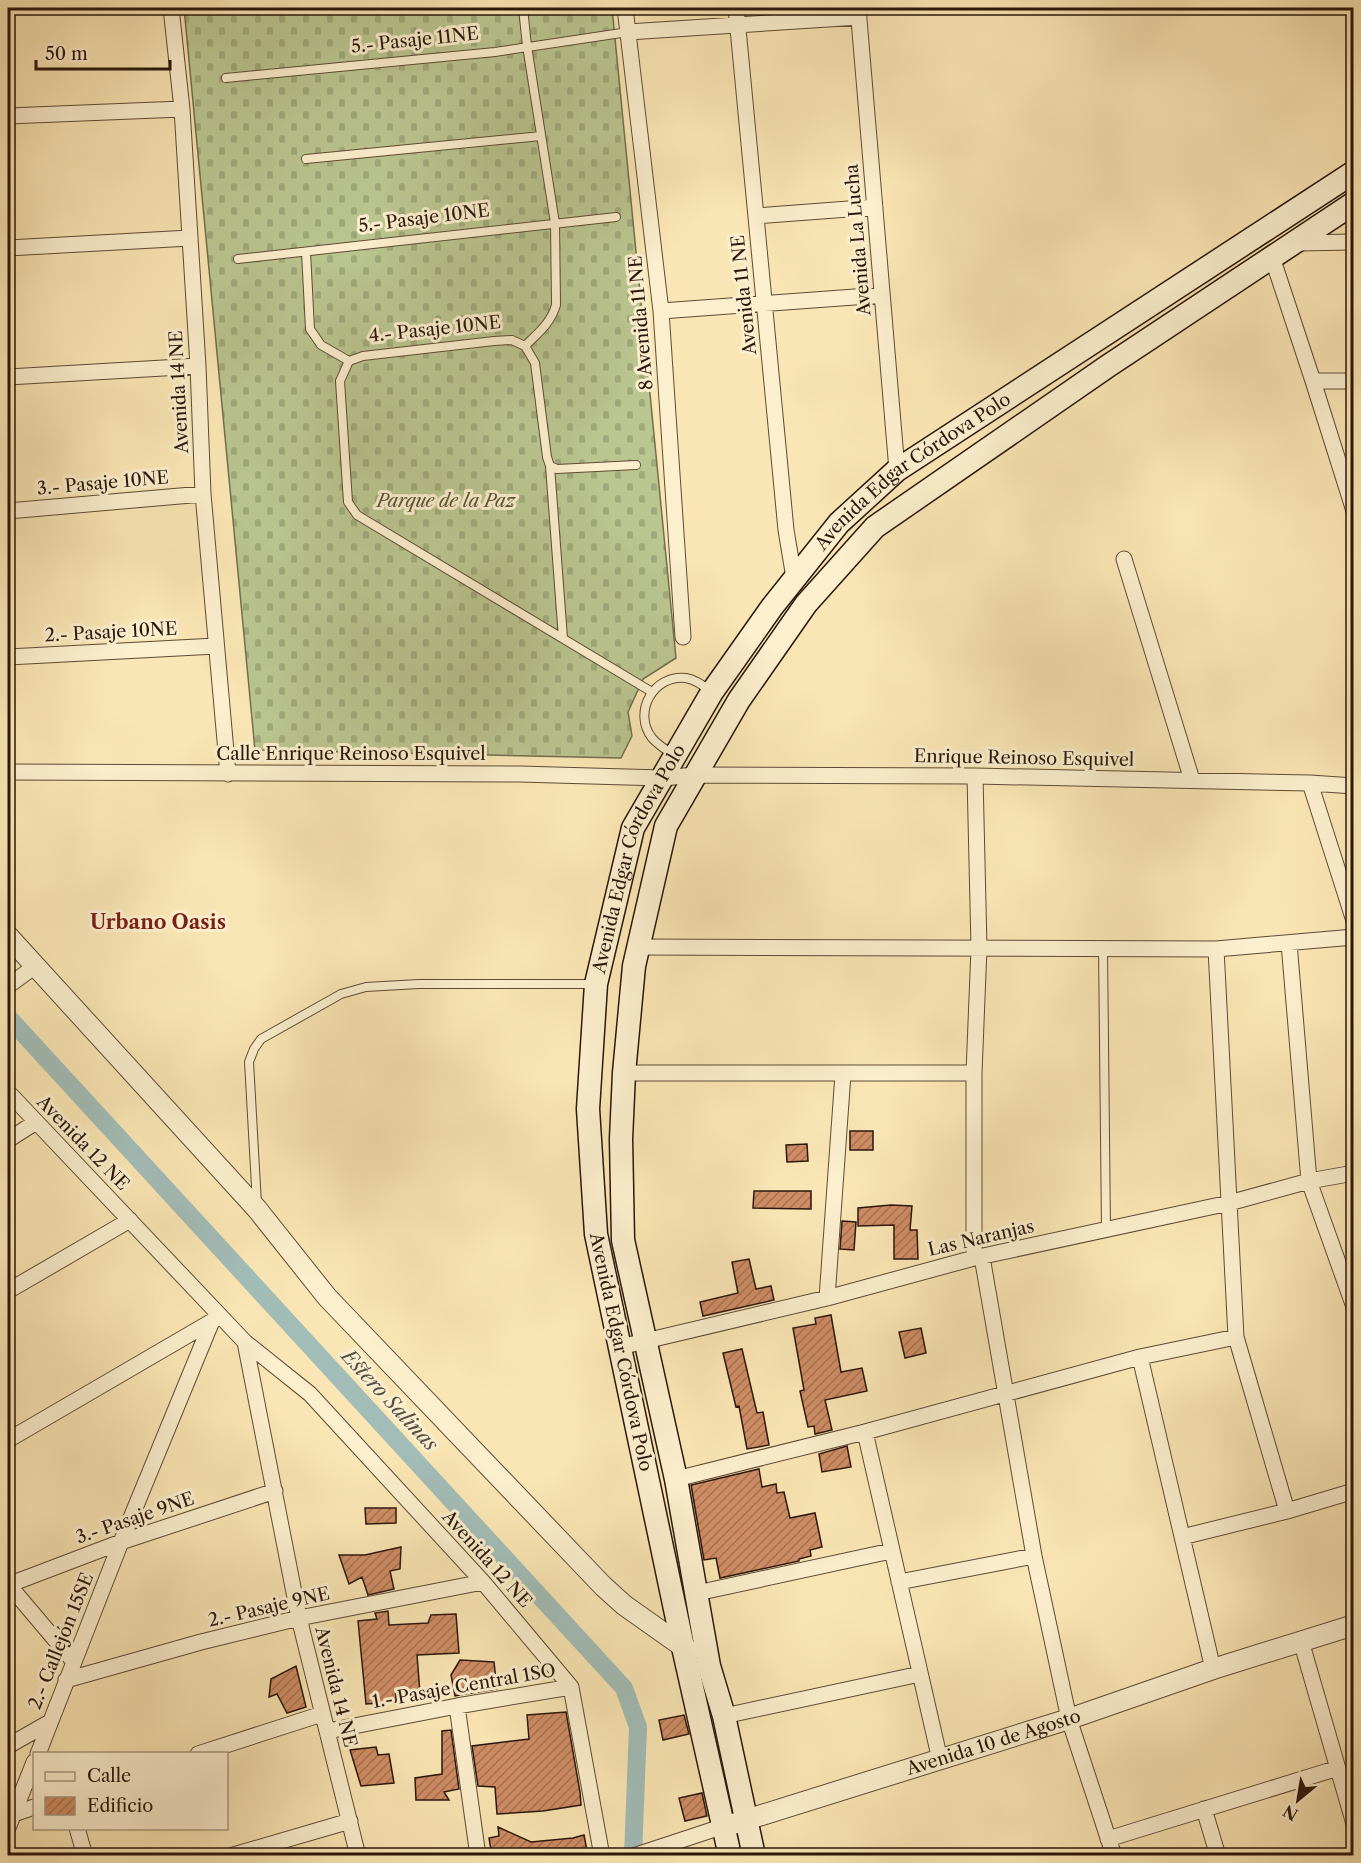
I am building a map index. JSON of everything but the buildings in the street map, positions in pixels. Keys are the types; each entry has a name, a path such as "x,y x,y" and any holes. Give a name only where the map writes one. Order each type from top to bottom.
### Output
{"main road":[{"name":"Avenida Edgar Córdova Polo","path":"730,1856 683,1647 596,1234 588,1109 596,984 633,828 712,692 794,578 839,523 897,470 1353,172"},
{"name":"Avenida Edgar Córdova Polo","path":"754,1856 724,1716 709,1666 676,1479 623,1240 621,1139 624,1073 634,966 666,826 739,700 806,604 875,528 1108,366 1353,203"}],"street":[{"name":"Avenida 14 NE","path":"171,8 182,109 198,366 203,494 228,774"},
{"name":"8 Avenida 11 NE","path":"625,8 661,311 683,637"},
{"name":"Avenida 11 NE","path":"736,8 786,530 794,578"},
{"name":"5.- Pasaje 11NE","path":"628,32 737,25 858,12"},
{"name":"Avenida La Lucha","path":"858,12 897,470"},
{"path":"8,116 182,109"},
{"path":"756,216 875,207"},
{"path":"8,248 190,238"},
{"path":"1290,244 1353,242"},
{"path":"1272,257 1353,511"},
{"path":"661,311 882,296"},
{"path":"8,376 198,366"},
{"path":"1313,381 1353,381"},
{"name":"3.- Pasaje 10NE","path":"8,511 203,494"},
{"path":"1124,559 1192,780"},
{"name":"2.- Pasaje 10NE","path":"8,657 216,646"},
{"name":"Calle Enrique Reinoso Esquivel","path":"8,772 507,774 663,778 695,775"},
{"name":"Enrique Reinoso Esquivel","path":"695,775 975,776 1310,783 1353,786"},
{"path":"975,776 979,948 974,1073 978,1257 1007,1394 1034,1556 1069,1719 1114,1856"},
{"path":"1310,783 1353,921"},
{"path":"8,936 257,1209 327,1297 603,1586 624,1605 709,1666"},
{"path":"638,947 1216,950 1353,937"},
{"path":"1289,943 1309,1181 1353,1307"},
{"path":"1216,950 1236,1337 1287,1511"},
{"path":"11,984 34,967"},
{"path":"624,1073 974,1073"},
{"path":"827,1298 843,1074"},
{"name":"Avenida 12 NE","path":"8,1092 130,1220 217,1319 310,1394 483,1582 571,1687 602,1856"},
{"path":"8,1140 36,1122"},
{"name":"Las Naranjas","path":"620,1347 827,1298 978,1257 1229,1203 1309,1181 1353,1173"},
{"path":"8,1291 130,1220"},
{"path":"8,1440 217,1319"},
{"name":"2.- Callejón 15SE","path":"43,1749 50,1722 66,1680 190,1371 217,1319"},
{"path":"676,1479 865,1432 1140,1357 1236,1337"},
{"name":"Avenida 14 NE","path":"245,1342 299,1618 358,1856"},
{"path":"1140,1357 1214,1669"},
{"path":"865,1432 940,1760"},
{"name":"3.- Pasaje 9NE","path":"8,1584 121,1542 275,1491"},
{"path":"1182,1537 1287,1511 1353,1491"},
{"path":"697,1593 891,1551"},
{"path":"899,1582 1034,1556"},
{"name":"2.- Pasaje 9NE","path":"66,1680 201,1642 299,1618 483,1582"},
{"path":"8,1584 74,1662"},
{"name":"Avenida 10 de Agosto","path":"633,1856 1069,1719 1214,1669 1353,1625"},
{"path":"1301,1641 1344,1776 1353,1824"},
{"path":"724,1716 920,1674"},
{"name":"1.- Pasaje Central 1SO","path":"328,1731 571,1687"},
{"path":"457,1706 478,1856"},
{"path":"204,1752 322,1714"},
{"path":"8,1746 50,1722"},
{"path":"11,1821 33,1765"},
{"path":"1108,1839 1204,1809 1344,1776"},
{"path":"11,1821 33,1808"},
{"path":"1204,1809 1218,1856"},
{"path":"230,1856 350,1821"},
{"path":"78,1830 85,1856"}],"lane":[{"path":"523,8 555,223 556,305 547,325 525,346 535,363 547,457 550,465 563,638"},
{"name":"5.- Pasaje 11NE","path":"226,78 495,52 628,32"},
{"path":"306,159 541,136"},
{"name":"5.- Pasaje 10NE","path":"238,259 616,217"},
{"path":"306,252 310,329 321,345 349,361 340,381 348,502 352,510 366,521 652,692"},
{"name":"4.- Pasaje 10NE","path":"349,361 363,356 494,341 512,340 525,346"},
{"path":"550,465 557,469 636,465"},
{"path":"675,756 651,737 644,714 646,702 659,685 678,678 698,682 712,692"},
{"path":"1103,948 1106,1230"},
{"path":"257,1209 249,1062 261,1039 341,994 366,987 419,984 596,984"}],"green space":[{"name":"Parque de la Paz","path":"184,8 612,8 676,658 643,679 628,712 632,736 621,758 255,750"}],"waterway":[{"name":"Estero Salinas","path":"8,1017 624,1688 638,1727 633,1856"}],"district":[{"name":"Urbano Oasis","path":"158,922"}]}
